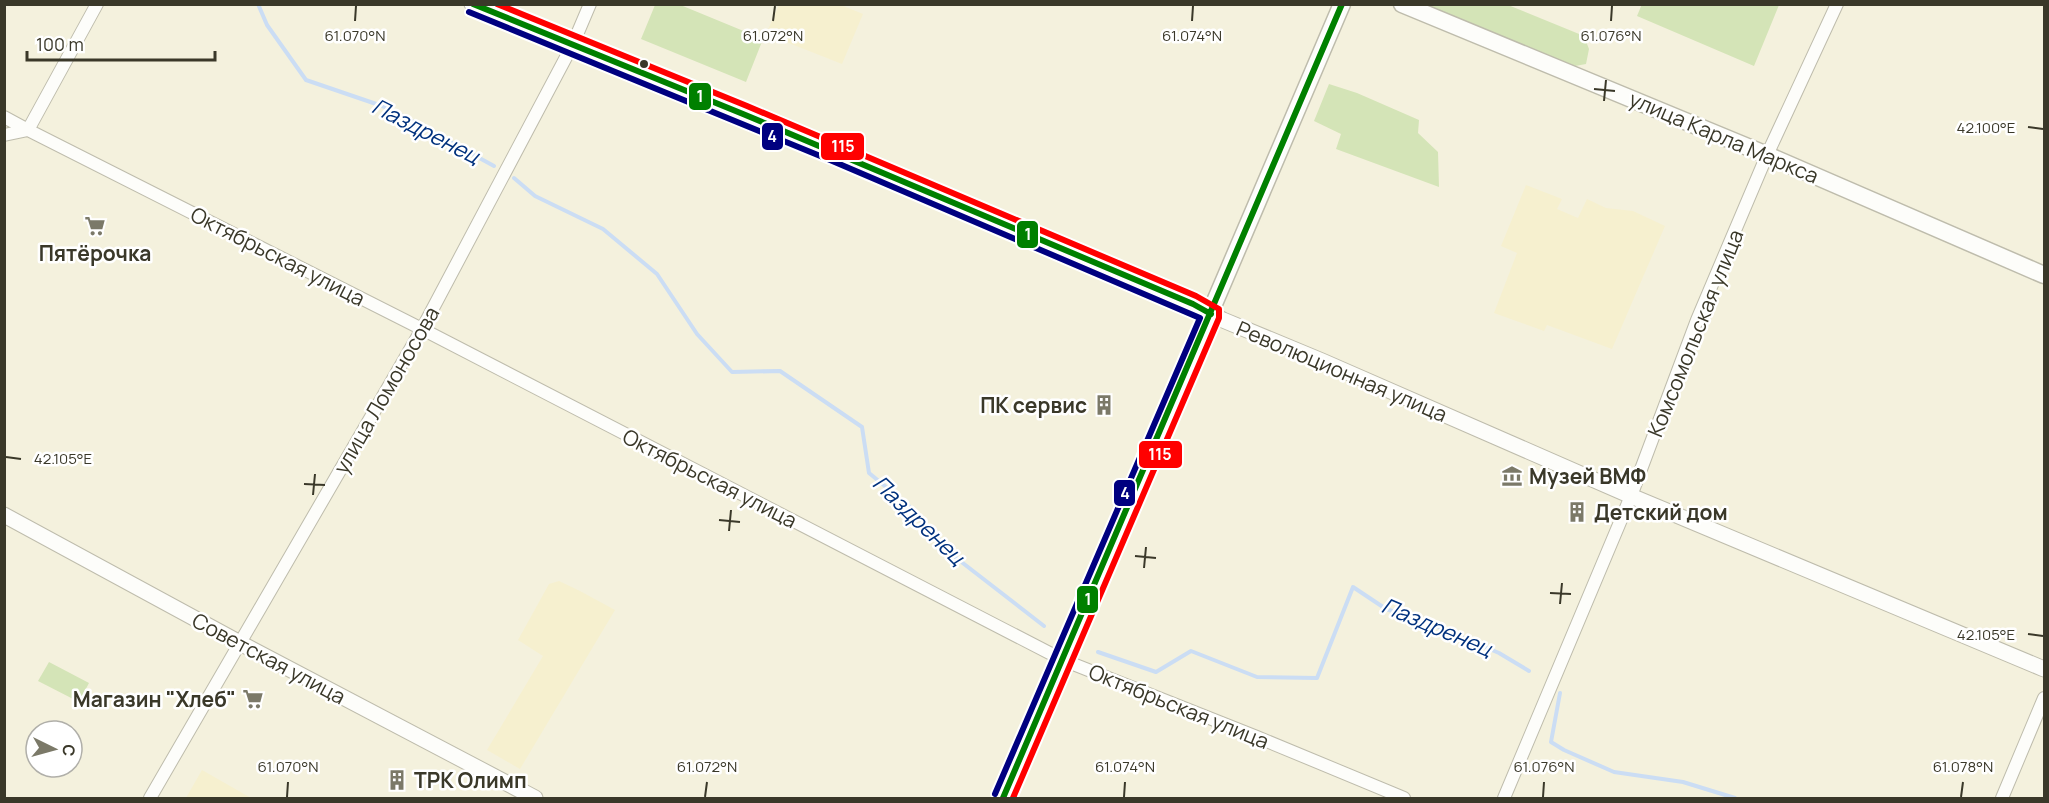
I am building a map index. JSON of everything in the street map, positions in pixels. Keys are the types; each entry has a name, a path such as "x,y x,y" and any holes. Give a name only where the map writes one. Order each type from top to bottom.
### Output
{"main road":[{"path":"1004,798 1342,4"},
{"name":"улица Карла Маркса","path":"1402,4 1767,155 2044,274"}],"street":[{"path":"4,135 28,130 97,4"},
{"name":"Революционная улица","path":"472,4 800,137 1182,299 1223,320 1631,496 2044,669"},
{"name":"улица Ломоносова","path":"150,798 422,329 573,44 590,4"},
{"name":"Комсомольская улица","path":"1504,798 1631,496 1697,320 1767,155 1837,4"},
{"name":"Октябрьская улица","path":"4,117 422,329 1063,660 1404,798"},
{"name":"Советская улица","path":"4,515 240,643 535,798"},
{"path":"2002,798 2044,698"}],"shaded area":[{"path":"779,5 841,5 863,14 842,64 766,34"},
{"path":"1526,185 1562,199 1557,209 1578,218 1587,199 1606,208 1633,211 1665,226 1612,349 1547,325 1544,331 1494,313 1517,253 1501,246"},
{"path":"559,581 615,610 520,769 487,750 543,656 518,640 549,584"},
{"path":"202,770 251,798 186,798"}],"green space":[{"path":"678,4 763,39 746,82 641,39 655,5"},
{"path":"1642,4 1779,5 1754,66 1637,16"},
{"path":"1422,5 1508,5 1584,36 1589,49 1586,64 1575,66"},
{"path":"1329,84 1357,93 1419,120 1418,133 1438,152 1439,187 1336,149 1341,134 1314,121"},
{"path":"49,662 89,683 79,702 38,681"}],"waterway":[{"name":"Паздренец","path":"258,4 267,25 306,80 388,108 494,166"},
{"name":"Паздренец","path":"514,178 535,196 603,229 657,274 697,334 732,372 780,371 862,427 869,473 908,505 955,557 1044,626"},
{"name":"Паздренец","path":"1098,652 1156,672 1191,651 1257,677 1317,678 1353,587 1386,609 1427,622 1499,653 1529,671"},
{"name":"Паздренец","path":"1560,693 1551,742 1564,750 1614,772 1683,782 1735,798"}],"transit line":[{"name":"1","path":"473,4 743,114 1193,304 1211,314"},
{"name":"115","path":"497,4 747,106 1196,296 1219,309 1219,318 1013,798"},
{"name":"1","path":"1003,798 1342,4"},
{"name":"4","path":"469,12 830,160 1200,318 995,794"}],"place":[{"name":"Пятёрочка","path":"95,226"},
{"name":"ПК сервис","path":"1104,405"},
{"name":"Музей ВМФ","path":"1512,476"},
{"name":"Детский дом","path":"1577,512"},
{"name":"Магазин \"Хлеб\"","path":"253,699"},
{"name":"ТРК Олимп","path":"397,780"}]}
